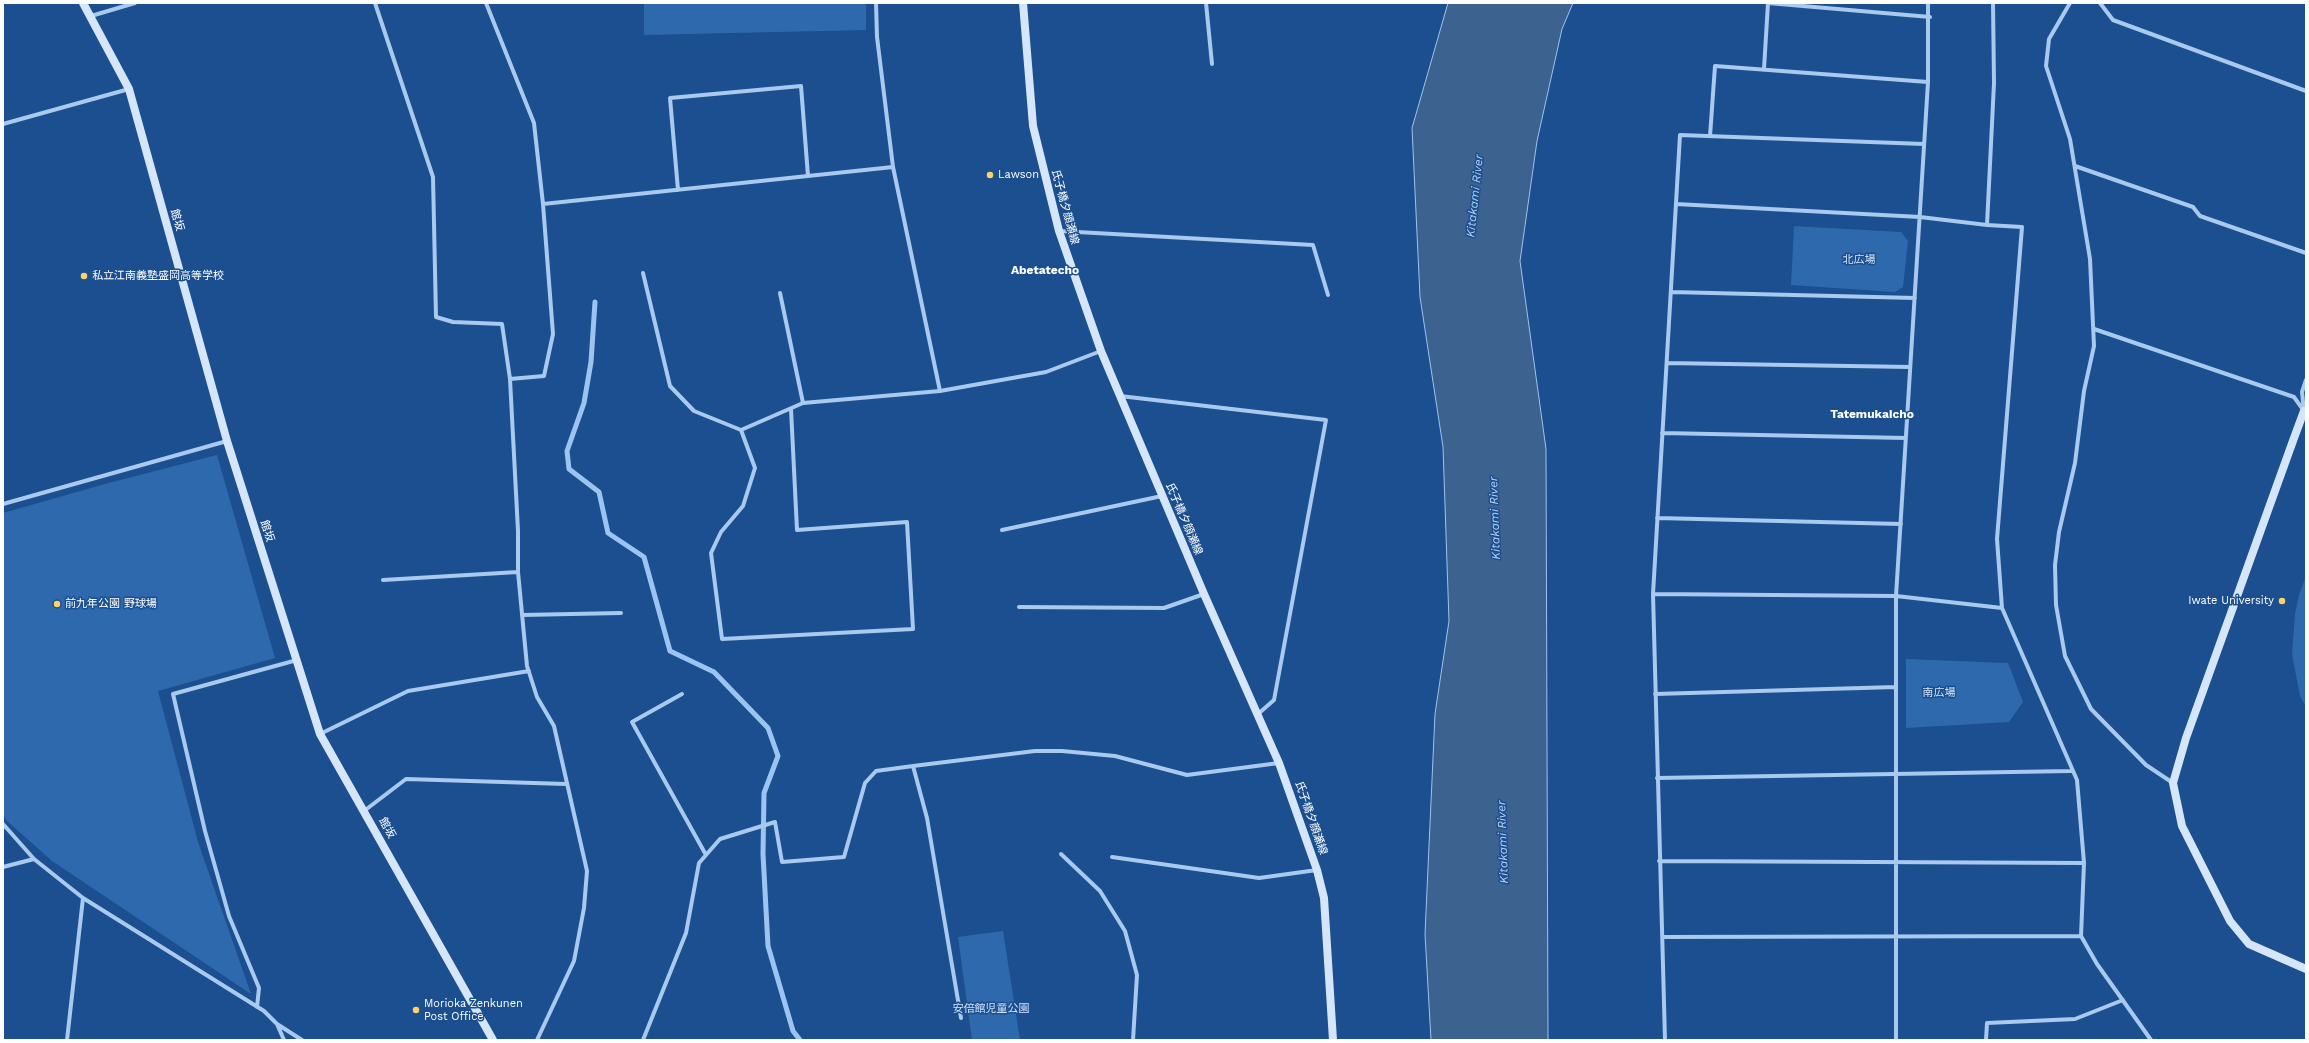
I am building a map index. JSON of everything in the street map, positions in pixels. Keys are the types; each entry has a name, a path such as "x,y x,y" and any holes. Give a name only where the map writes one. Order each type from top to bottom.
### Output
{"main road":[{"name":"館坂","path":"83,3 129,89 227,441 320,734 493,1040"},
{"name":"氏子橋夕顔瀬線","path":"1023,3 1033,126 1059,231 1101,351 1204,594 1280,763 1317,870 1324,898 1333,1040"},
{"path":"2305,412 2186,738 2173,783 2182,826 2230,921 2249,944 2306,968"}],"street":[{"path":"91,16 135,3"},
{"path":"375,3 433,177 436,317 453,322 502,324 510,379 518,531 518,572 529,671 537,697 554,726 587,871 584,908 574,961 537,1040"},
{"path":"486,3 534,124 543,204 553,334 544,376 510,379"},
{"path":"876,3 877,37 893,167 940,391"},
{"path":"1206,3 1212,64"},
{"path":"1764,69 1768,3 1930,17"},
{"path":"1896,1040 1896,596 1928,82 1930,17 1928,3"},
{"path":"1987,225 1994,83 1993,3"},
{"path":"2070,3 2049,40 2046,66 2070,139 2075,166 2090,259 2094,346 2084,391 2074,464 2059,532 2055,565 2056,605 2065,656 2091,709 2146,765 2173,783"},
{"path":"2100,3 2114,20 2306,90"},
{"path":"1710,136 1715,66 1928,82"},
{"path":"678,190 670,98 801,86 808,176"},
{"path":"3,124 129,89"},
{"path":"1665,1040 1653,594 1680,135 1924,144"},
{"path":"2075,166 2193,207 2200,216 2306,253"},
{"path":"543,204 893,167"},
{"path":"1676,204 1920,218 2022,227 1997,539 2002,608 2071,771 2077,780 2084,863 2081,936 2151,1040"},
{"path":"1059,231 1313,245 1328,295"},
{"path":"643,273 670,386 694,411 741,430 803,403 940,391 1046,372 1101,351"},
{"path":"1671,292 1915,298"},
{"path":"780,293 803,403"},
{"path":"2094,329 2294,397 2305,412"},
{"path":"1666,363 1910,368"},
{"path":"2305,412 2302,392 2306,380"},
{"path":"1120,396 1326,420 1274,700 1258,714"},
{"path":"741,430 755,468 743,506 721,532 711,553 722,639 913,629 907,522 797,530 791,409"},
{"path":"1662,433 1906,438"},
{"path":"3,504 227,441"},
{"path":"1002,530 1163,496"},
{"path":"1657,518 1901,524"},
{"path":"383,580 518,572"},
{"path":"1019,607 1164,608 1204,594"},
{"path":"1653,594 1896,596 2002,608"},
{"path":"522,615 621,613"},
{"path":"257,1006 259,988 229,916 205,831 173,694 297,660"},
{"path":"320,734 408,690 529,671"},
{"path":"1655,694 1896,687"},
{"path":"682,694 632,722 706,855"},
{"path":"643,1040 657,1001 686,933 699,863 720,839 775,822 782,862 844,857 865,783 876,771 1035,752 1062,751 1115,756 1187,775 1280,763"},
{"path":"914,766 927,818 961,1018"},
{"path":"1657,778 2071,771"},
{"path":"364,811 406,779 566,784"},
{"path":"3,824 34,859 83,898 257,1006 277,1024 302,1040"},
{"path":"1061,854 1100,891 1125,932 1137,975 1133,1040"},
{"path":"1112,857 1259,878 1317,870"},
{"path":"3,867 34,859"},
{"path":"1659,861 2084,863"},
{"path":"67,1040 83,898"},
{"path":"1663,937 2081,936"},
{"path":"1986,1040 1987,1024 2076,1019 2123,1000"},
{"path":"277,1024 284,1040"}],"green space":[{"path":"644,3 866,3 866,30 644,35"},
{"name":"北広場","path":"1794,226 1901,232 1908,241 1903,287 1895,292 1791,285"},
{"path":"217,455 275,658 158,691 198,842 251,994 52,861 6,820 3,814 3,513 105,484"},
{"path":"2306,576 2306,707 2300,696 2292,654 2295,614 2299,595"},
{"name":"南広場","path":"1906,659 2008,663 2023,702 2009,722 1906,728"},
{"name":"安倍館児童公園","path":"1003,931 1020,1040 972,1040 958,937"}],"water":[{"name":"Kitakami River","path":"1448,3 1573,3 1562,29 1537,141 1520,261 1546,449 1548,1040 1431,1040 1425,934 1435,714 1449,621 1443,447 1420,297 1412,128"}],"waterway":[{"path":"595,302 591,362 584,403 567,451 569,469 599,492 608,533 644,557 670,651 714,672 768,728 778,756 764,793 763,854 768,946 793,1031 800,1040"}],"place":[{"name":"Lawson","path":"990,175"},
{"name":"私立江南義塾盛岡高等学校","path":"84,276"},
{"name":"Iwate University","path":"2282,601"},
{"name":"前九年公園 野球場","path":"57,604"},
{"name":"Morioka Zenkunen Post Office","path":"416,1010"}],"district":[{"name":"Abetatecho","path":"1045,270"},
{"name":"Tatemukaicho","path":"1872,414"}]}
